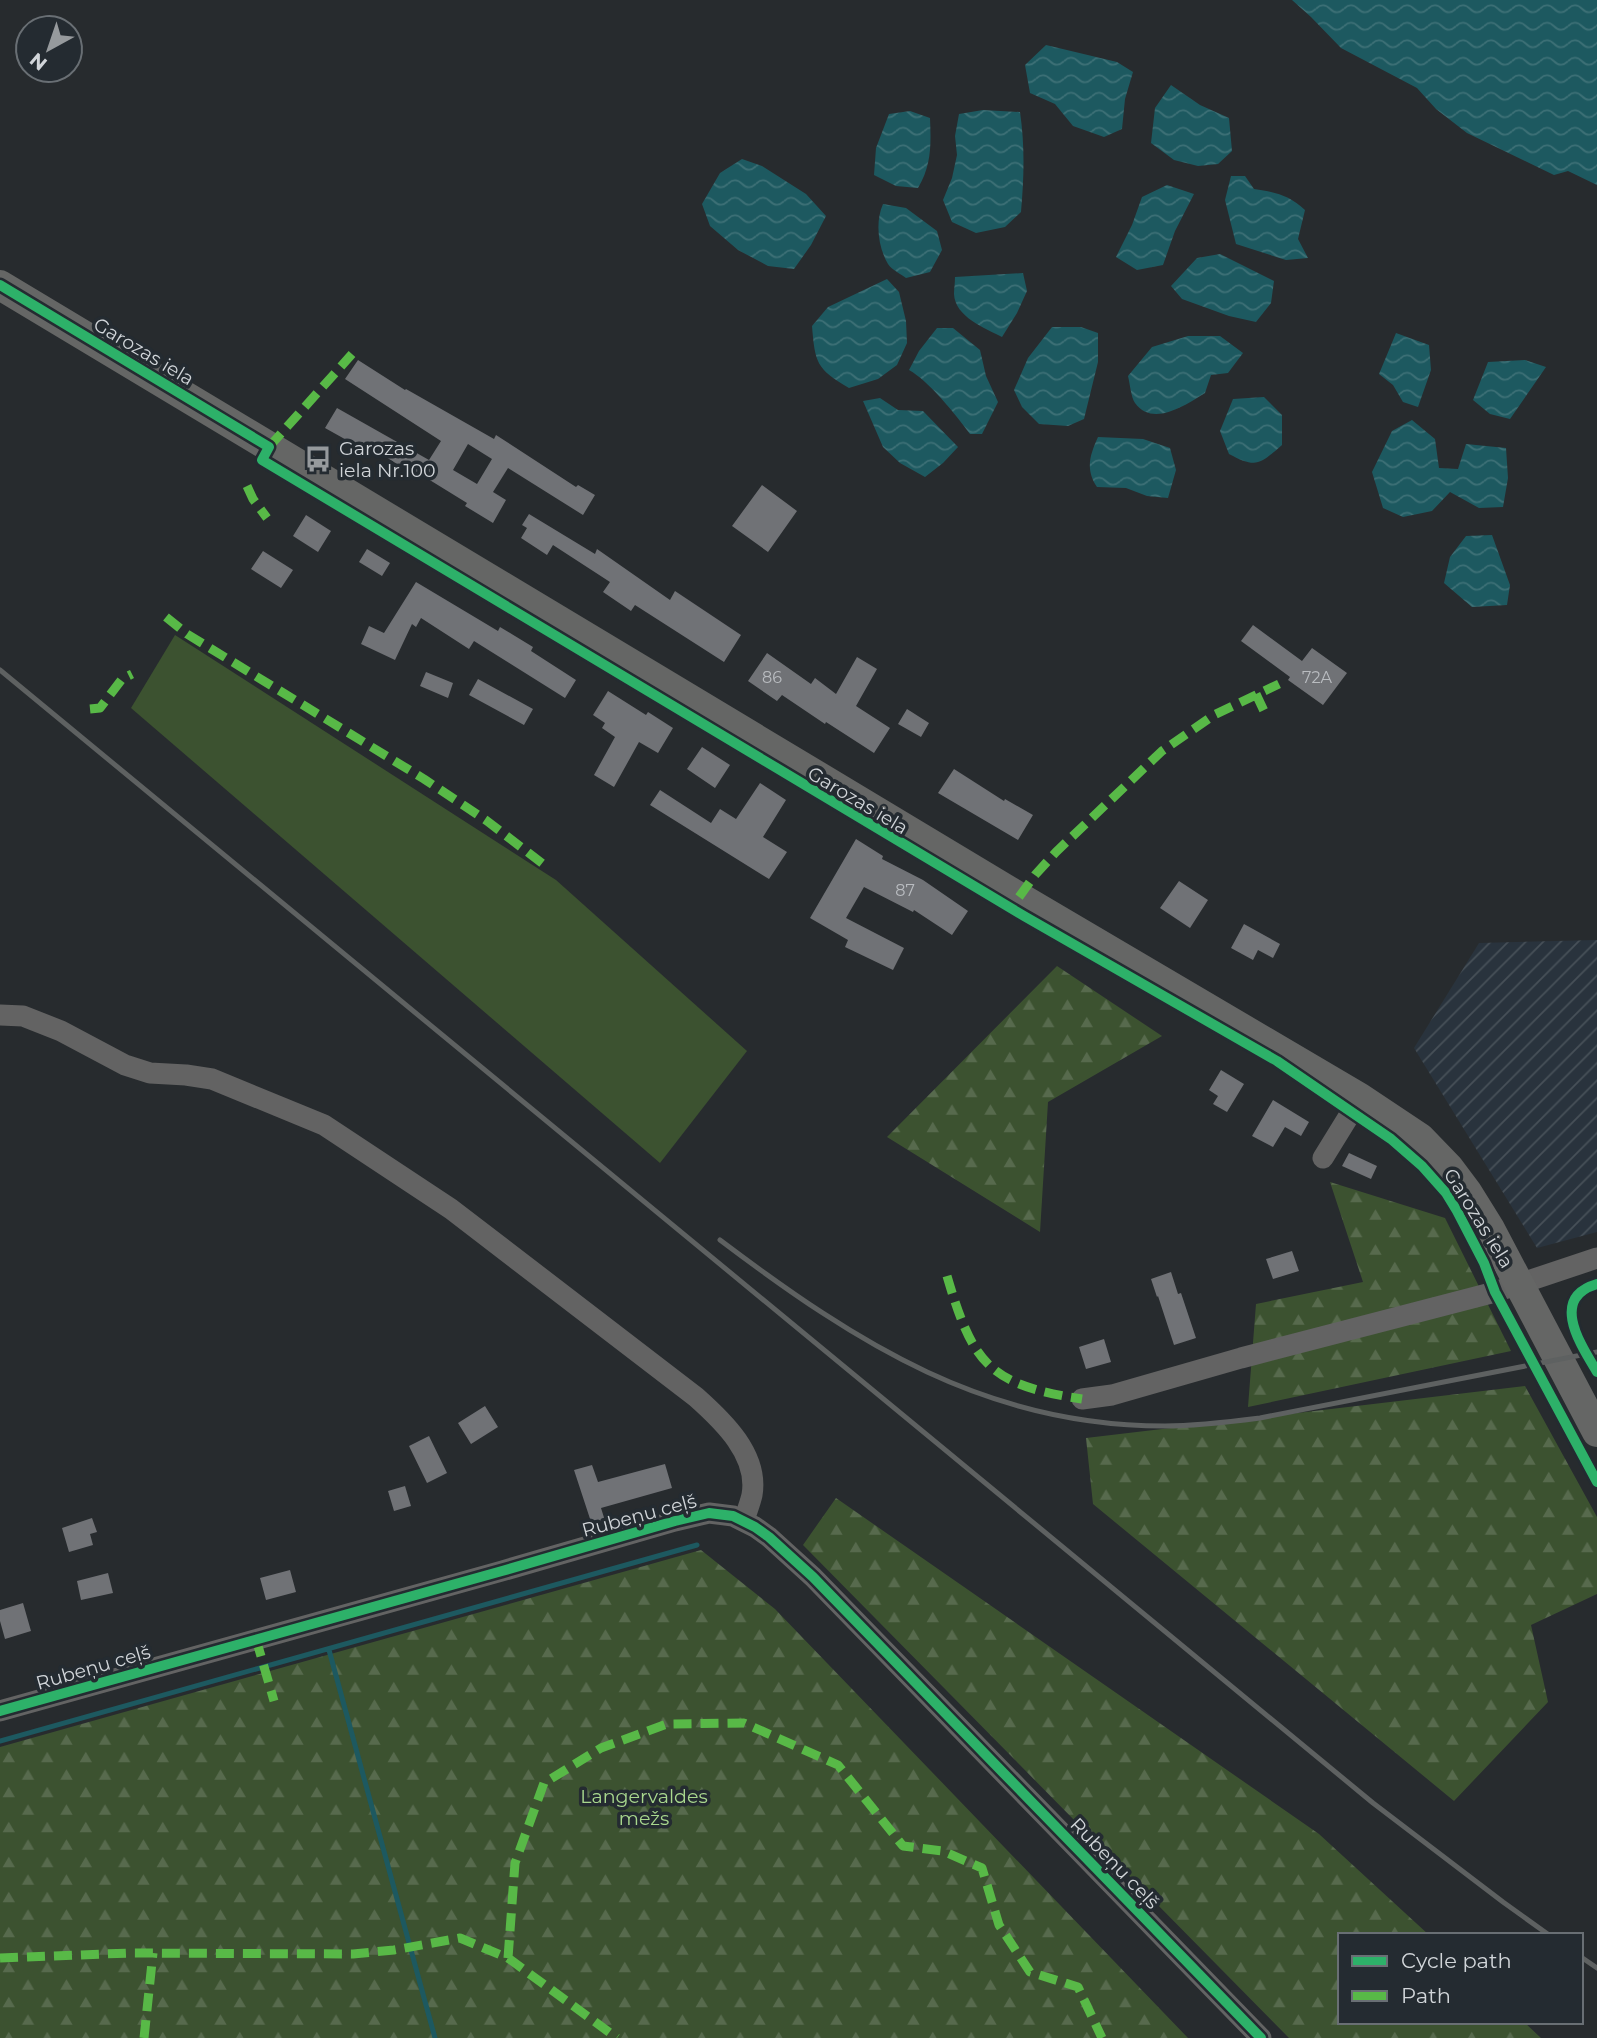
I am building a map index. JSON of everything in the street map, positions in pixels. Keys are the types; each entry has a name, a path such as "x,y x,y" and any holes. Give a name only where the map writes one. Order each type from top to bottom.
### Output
{"main road":[{"name":"Garozas iela","path":"0,285 995,883 1360,1098 1420,1138 1449,1168 1490,1229 1597,1432"}],"street":[{"path":"0,1015 23,1016 61,1031 125,1065 150,1073 186,1074 212,1079 324,1125 451,1209 696,1397 723,1421 743,1450 751,1472 752,1493 744,1521"},
{"path":"1323,1158 1360,1098"},
{"path":"1082,1399 1112,1395 1241,1357 1520,1285 1597,1258"},
{"name":"Rubeņu ceļš","path":"0,1711 676,1521 709,1513 733,1516 769,1538 813,1577 1261,2038"}],"shaded area":[{"path":"1597,940 1597,1232 1537,1248 1414,1048 1479,943"}],"green space":[{"path":"175,635 556,880 747,1051 660,1163 131,708"},
{"path":"1057,966 1162,1036 1048,1102 1040,1232 887,1137"},
{"path":"1330,1182 1445,1218 1511,1351 1248,1407 1256,1304 1363,1282"},
{"path":"1525,1386 1597,1517 1597,1594 1531,1625 1548,1702 1454,1801 1093,1504 1086,1438"},
{"path":"836,1498 1319,1834 1427,1933 1338,1933 1338,2024 1526,2024 1541,2038 1289,2038 803,1545"},
{"name":"Langervaldes mežs","path":"701,1550 775,1609 1188,2038 0,2038 0,1747"}],"water":[{"path":"1292,0 1597,0 1597,185 1568,171 1554,175 1467,133 1436,109 1417,88 1341,48"},
{"path":"1046,45 1117,62 1133,72 1125,99 1122,129 1104,137 1073,126 1055,104 1030,93 1025,65"},
{"path":"1171,85 1200,105 1229,118 1232,151 1218,164 1198,166 1174,160 1151,143 1155,108"},
{"path":"983,110 1020,112 1023,187 1021,212 1005,227 976,233 952,222 943,200 957,155 955,136 959,114"},
{"path":"910,111 930,118 928,162 918,188 896,186 874,175 876,148 889,114"},
{"path":"742,159 762,166 806,194 826,216 811,245 794,269 768,266 738,250 710,226 702,204 720,173"},
{"path":"1231,176 1245,176 1254,189 1281,195 1305,210 1298,239 1308,258 1286,260 1236,244 1225,200"},
{"path":"1167,185 1194,194 1175,231 1163,265 1137,270 1116,257 1142,197"},
{"path":"883,204 906,208 937,231 942,250 930,272 906,278 888,264 879,234"},
{"path":"1220,254 1274,281 1271,303 1256,322 1229,316 1182,299 1171,286 1197,258"},
{"path":"1023,273 1027,291 1002,337 972,321 956,302 955,277"},
{"path":"887,279 899,292 906,321 907,343 897,365 878,379 849,388 824,370 819,363 814,348 812,326 828,307"},
{"path":"1052,327 1081,327 1098,333 1098,362 1084,419 1068,426 1039,424 1022,407 1014,390 1028,358"},
{"path":"937,328 953,328 980,350 986,376 998,402 982,434 970,434 933,390 909,370 919,351"},
{"path":"1396,333 1429,345 1431,370 1418,407 1403,402 1393,385 1379,374"},
{"path":"1188,336 1220,336 1243,353 1228,373 1211,375 1205,393 1189,403 1160,414 1142,410 1135,403 1128,376 1152,347"},
{"path":"1525,360 1546,367 1510,419 1490,414 1473,400 1488,362"},
{"path":"1264,397 1282,415 1282,445 1263,460 1246,462 1229,454 1220,431 1233,399"},
{"path":"880,398 898,410 923,411 958,447 925,477 900,463 883,447 863,401"},
{"path":"1412,420 1435,439 1439,468 1458,469 1466,444 1506,448 1508,478 1503,507 1479,508 1450,492 1432,511 1403,517 1383,508 1372,472 1392,431"},
{"path":"1098,437 1143,439 1170,448 1176,470 1168,498 1147,496 1126,488 1097,487 1091,474 1090,462"},
{"path":"1492,535 1510,585 1507,605 1472,607 1444,583 1450,557 1466,536"}],"building":[{"path":"358,360 405,390 494,439 496,435 576,487 578,485 595,495 583,515 508,468 493,492 506,500 493,523 465,506 467,503 407,466 405,469 362,442 359,447 325,428 337,408 429,460 441,441 345,379","holes":["468,444 492,459 477,484 453,470"]},
{"path":"762,485 797,511 768,552 732,526"},
{"path":"529,514 595,554 597,549 670,600 675,591 741,635 724,662 635,605 631,611 603,592 610,582 553,545 547,555 521,538 527,528 522,525"},
{"path":"306,515 331,531 318,552 293,536"},
{"path":"367,549 390,563 382,576 359,562"},
{"path":"263,551 293,570 281,588 251,569"},
{"path":"416,582 498,631 500,627 533,647 531,651 576,680 565,698 474,641 469,649 421,618 416,627 412,624 395,660 361,644 369,626 384,633"},
{"path":"1253,625 1302,661 1312,648 1347,673 1323,705 1241,641"},
{"path":"767,653 811,684 815,678 836,694 857,657 877,669 856,706 890,728 874,753 782,695 777,701 748,681"},
{"path":"426,672 453,683 448,698 420,686"},
{"path":"478,679 533,709 524,725 469,695"},
{"path":"608,691 673,728 658,753 639,742 614,787 594,775 615,737 602,728 605,723 593,715"},
{"path":"907,709 929,723 921,737 898,724"},
{"path":"702,747 730,765 715,788 687,769"},
{"path":"954,769 1004,801 1005,799 1033,815 1018,840 938,793"},
{"path":"760,783 786,800 763,837 787,852 769,879 650,805 660,790 711,823 720,809 736,819"},
{"path":"856,839 883,856 882,859 923,880 968,911 952,935 914,910 913,912 864,887 846,918 904,948 893,970 845,947 848,940 810,918"},
{"path":"1179,881 1208,900 1190,928 1160,908"},
{"path":"1244,924 1280,944 1273,958 1258,950 1253,960 1231,948"},
{"path":"1221,1070 1244,1084 1227,1112 1213,1104 1218,1096 1209,1090"},
{"path":"1273,1100 1309,1122 1301,1136 1285,1127 1273,1147 1252,1136"},
{"path":"1349,1153 1377,1166 1371,1179 1342,1166"},
{"path":"1292,1251 1299,1271 1273,1279 1266,1259"},
{"path":"1171,1272 1196,1338 1174,1345 1151,1279"},
{"path":"1104,1339 1111,1362 1086,1369 1079,1347"},
{"path":"485,1406 498,1427 471,1444 458,1423"},
{"path":"429,1436 447,1473 427,1483 409,1446"},
{"path":"665,1464 672,1488 601,1508 607,1527 594,1531 574,1470 592,1465 598,1482"},
{"path":"405,1486 411,1506 394,1511 388,1491"},
{"path":"92,1518 97,1532 90,1534 93,1545 69,1552 62,1528"},
{"path":"290,1570 296,1592 266,1600 260,1578"},
{"path":"108,1573 113,1593 81,1600 77,1581"},
{"path":"23,1603 31,1631 5,1639 0,1610"}],"waterway":[{"path":"0,1741 697,1545"},
{"path":"329,1650 435,2038"}],"railway":[{"path":"0,670 1373,1803 1546,1933"},
{"path":"720,1240 823,1313 874,1345 927,1372 982,1395 1039,1412 1100,1422 1177,1426 1260,1418 1597,1352"},
{"path":"1583,1958 1597,1968"}],"marked path":[{"path":"269,447 352,354"},
{"path":"247,486 267,518"},
{"path":"166,617 187,634 424,779 487,821 547,867"},
{"path":"90,709 100,708 122,679 132,674"},
{"path":"1019,897 1056,852 1162,751 1214,715 1279,684"},
{"path":"1256,694 1264,711"},
{"path":"947,1276 966,1330 989,1365 1005,1377 1025,1386 1082,1399"},
{"path":"256,1639 274,1701"},
{"path":"508,1958 515,1863 544,1783 601,1748 667,1724 744,1723 838,1765 903,1846 943,1851 982,1868 999,1925 1030,1972 1078,1987 1102,2038"},
{"path":"0,1958 130,1953 353,1954 394,1950 460,1938 508,1958 617,2038"},
{"path":"144,2038 153,1953"}],"cycle path":[{"path":"0,285 269,447 262,460 1024,916 1277,1061 1391,1139 1422,1166 1446,1193 1457,1211 1484,1263 1495,1292 1597,1482"},
{"path":"1597,1284 1583,1291 1574,1300 1572,1311 1577,1336 1597,1372"},
{"path":"0,1711 675,1521 709,1513 733,1516 769,1537 813,1577 1261,2038"}],"place":[{"name":"Garozas iela Nr.100","path":"318,459"}]}
